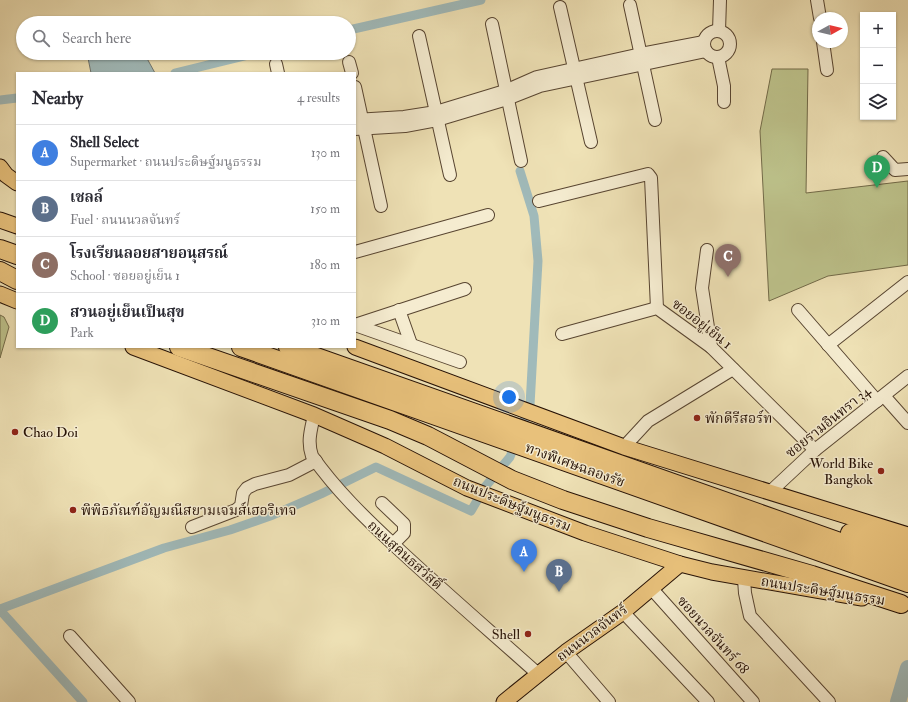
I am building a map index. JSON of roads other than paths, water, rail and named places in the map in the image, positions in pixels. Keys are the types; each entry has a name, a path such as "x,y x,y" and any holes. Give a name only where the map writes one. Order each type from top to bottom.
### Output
{"highway":[{"path":"0,249 16,255"},
{"path":"0,264 16,270"},
{"path":"0,271 16,279"},
{"path":"182,348 342,402 390,420 428,436 498,473 562,500 648,528 812,575 904,605"},
{"name":"ทางพิเศษฉลองรัช","path":"244,348 908,583"},
{"name":"ทางพิเศษฉลองรัช","path":"291,348 778,518 908,566"},
{"path":"778,518 811,520 908,551"}],"main road":[{"path":"0,167 6,176 16,182"},
{"path":"0,220 16,226"},
{"path":"0,294 16,301"},
{"path":"356,347 624,447 908,535"},
{"name":"ถนนประดิษฐ์มนูธรรม","path":"136,348 314,415 385,446 482,494 585,533 680,564 744,579 904,605"},
{"name":"ถนนนวลจันทร์","path":"504,702 566,652 622,612 680,564"}],"street":[{"path":"719,31 720,0"},
{"path":"817,0 819,12"},
{"path":"630,5 655,120"},
{"path":"560,7 591,142"},
{"path":"492,24 521,161"},
{"path":"719,31 728,38 730,44 724,55 718,57 711,56 705,47 709,34 719,31"},
{"path":"418,36 450,175"},
{"path":"359,125 405,126 540,86 576,73 705,47"},
{"path":"824,48 827,70"},
{"path":"718,57 724,86 724,102"},
{"path":"356,96 359,125 381,206"},
{"path":"883,156 895,170 908,169"},
{"path":"539,201 648,174 651,178 657,308"},
{"path":"356,252 488,215"},
{"path":"707,250 702,288 711,347"},
{"path":"828,345 908,282"},
{"path":"356,325 465,290"},
{"name":"ซอยอยู่เย็น 1","path":"562,334 657,308 711,347 815,450"},
{"path":"399,310 411,344"},
{"path":"798,310 828,345 880,399 908,423"},
{"path":"356,325 460,362"},
{"path":"624,447 648,421 733,369"},
{"name":"ซอยรามอินทรา 34","path":"769,493 815,450 908,376"},
{"name":"ถนนสุคนธสวัสดิ์","path":"314,415 308,443 312,456 336,487 374,527 538,674"},
{"path":"192,527 236,510 241,506 243,493 247,488 255,484 289,475 316,461"},
{"path":"382,503 404,524 404,533 393,544"},
{"path":"744,579 744,593 750,616 829,702"},
{"name":"ซอยนวลจันทร์ 68","path":"651,588 753,702"},
{"path":"622,612 708,702"},
{"path":"70,636 129,702"},
{"path":"566,652 609,702"}],"water":[{"path":"88,60 148,60 154,72 91,72"}],"waterway":[{"path":"356,28 481,0"},
{"path":"179,72 228,60"},
{"path":"0,100 16,98"},
{"path":"0,609 164,548 230,530 273,515 321,494 376,467 471,511 485,487 510,457 530,405 538,261 534,216 520,171"},
{"path":"0,610 83,702"},
{"path":"898,702 908,668"}],"place":[{"name":"สวนอยู่เย็นเป็นสุข","path":"877,188"},
{"name":"โรงเรียนลอยสายอนุสรณ์","path":"728,277"},
{"name":"พักดีรีสอร์ท","path":"697,418"},
{"name":"Chao Doi","path":"15,432"},
{"name":"World Bike Bangkok","path":"881,471"},
{"name":"พิพิธภัณฑ์อัญมณีสยามเจมส์เฮอริเทจ","path":"73,510"},
{"name":"Shell Select","path":"524,572"},
{"name":"เชลล์","path":"559,592"},
{"name":"Shell","path":"528,634"}]}
